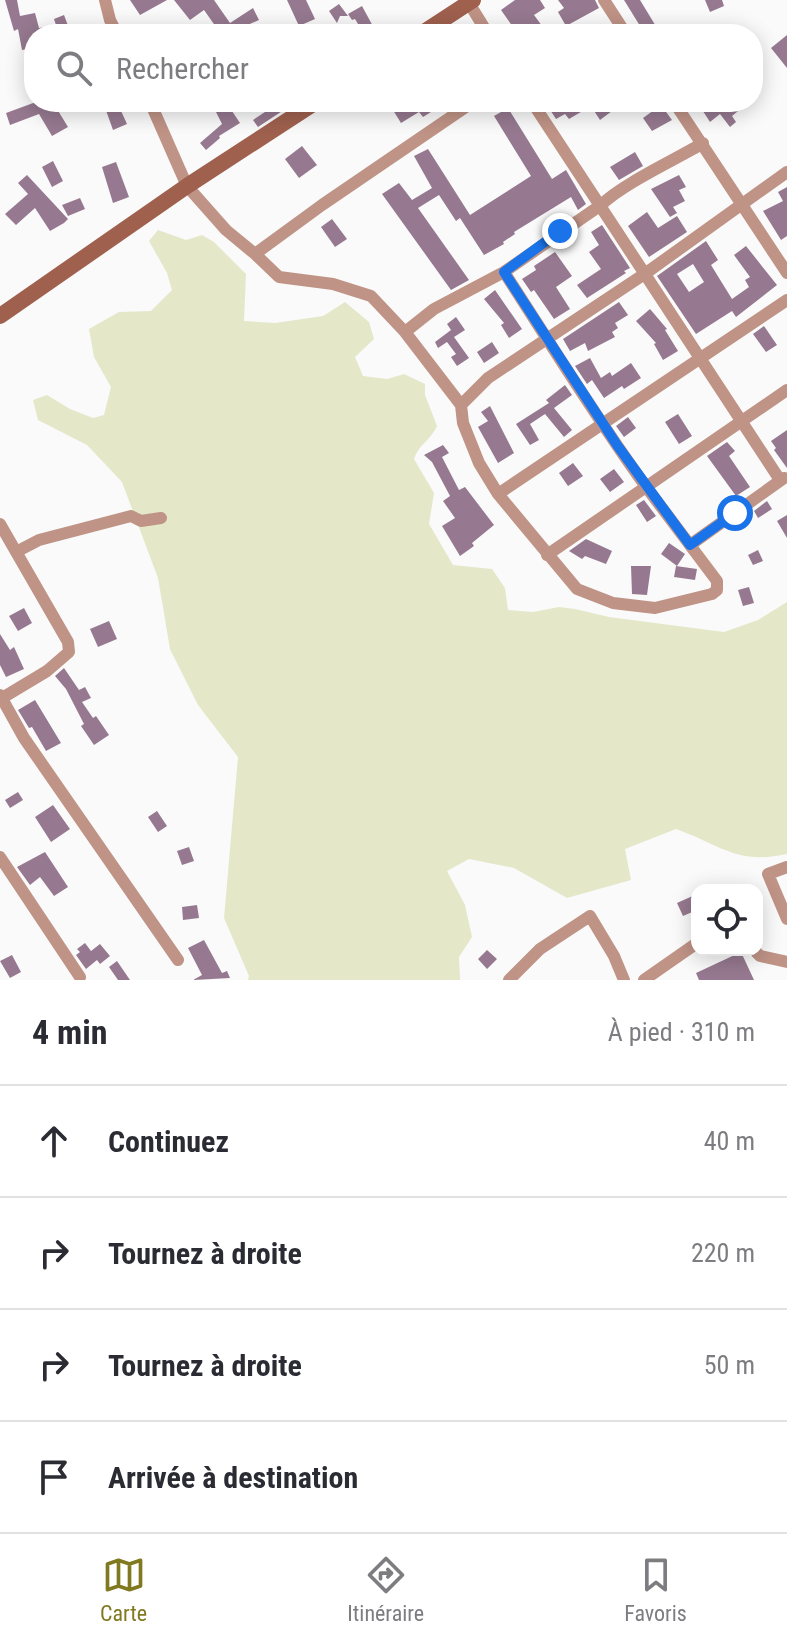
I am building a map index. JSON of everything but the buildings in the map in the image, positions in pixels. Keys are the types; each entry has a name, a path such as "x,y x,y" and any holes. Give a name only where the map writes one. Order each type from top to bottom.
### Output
{"main road":[{"path":"436,24 471,1"},
{"path":"0,316 187,186 301,112"}],"street":[{"path":"105,0 112,24"},
{"path":"604,0 620,24"},
{"path":"471,1 483,24"},
{"path":"154,112 187,186 226,230 279,277 333,284 371,296 405,332 461,405 463,423 479,463 498,494 577,589 613,603 655,608 712,594 717,590 717,581 646,487 504,272"},
{"path":"255,254 458,112"},
{"path":"539,112 742,420 784,478 690,545"},
{"path":"681,112 787,273"},
{"path":"405,332 434,309 504,272 615,192 703,143"},
{"path":"461,405 488,378 646,273 787,172"},
{"path":"498,494 787,300"},
{"path":"547,555 787,390"},
{"path":"16,552 39,540 131,516 141,521 161,518"},
{"path":"0,524 68,642 69,652 47,671 1,696 24,738 178,960"},
{"path":"0,857 80,977"},
{"path":"787,867 768,874 787,919"},
{"path":"509,980 540,949 590,916 614,956 624,980"},
{"path":"644,980 691,947"},
{"path":"760,956 787,962"}],"green space":[{"path":"158,230 186,240 202,235 214,242 246,274 244,321 275,323 323,316 345,302 369,322 374,339 355,357 363,376 387,379 404,374 425,384 425,395 437,426 414,459 434,493 429,524 453,565 492,569 505,588 508,610 533,612 559,607 724,632 758,620 787,602 787,854 769,857 741,855 676,829 625,849 631,880 567,898 514,868 469,859 447,871 465,905 472,937 459,957 460,980 248,980 224,918 238,757 198,705 170,649 158,578 122,482 87,445 38,420 33,400 47,395 93,418 104,415 111,387 94,357 89,329 119,312 151,311 172,290 167,273 149,241"}],"route":[{"path":"560,231 504,272 617,445 690,545 735,513"}]}
